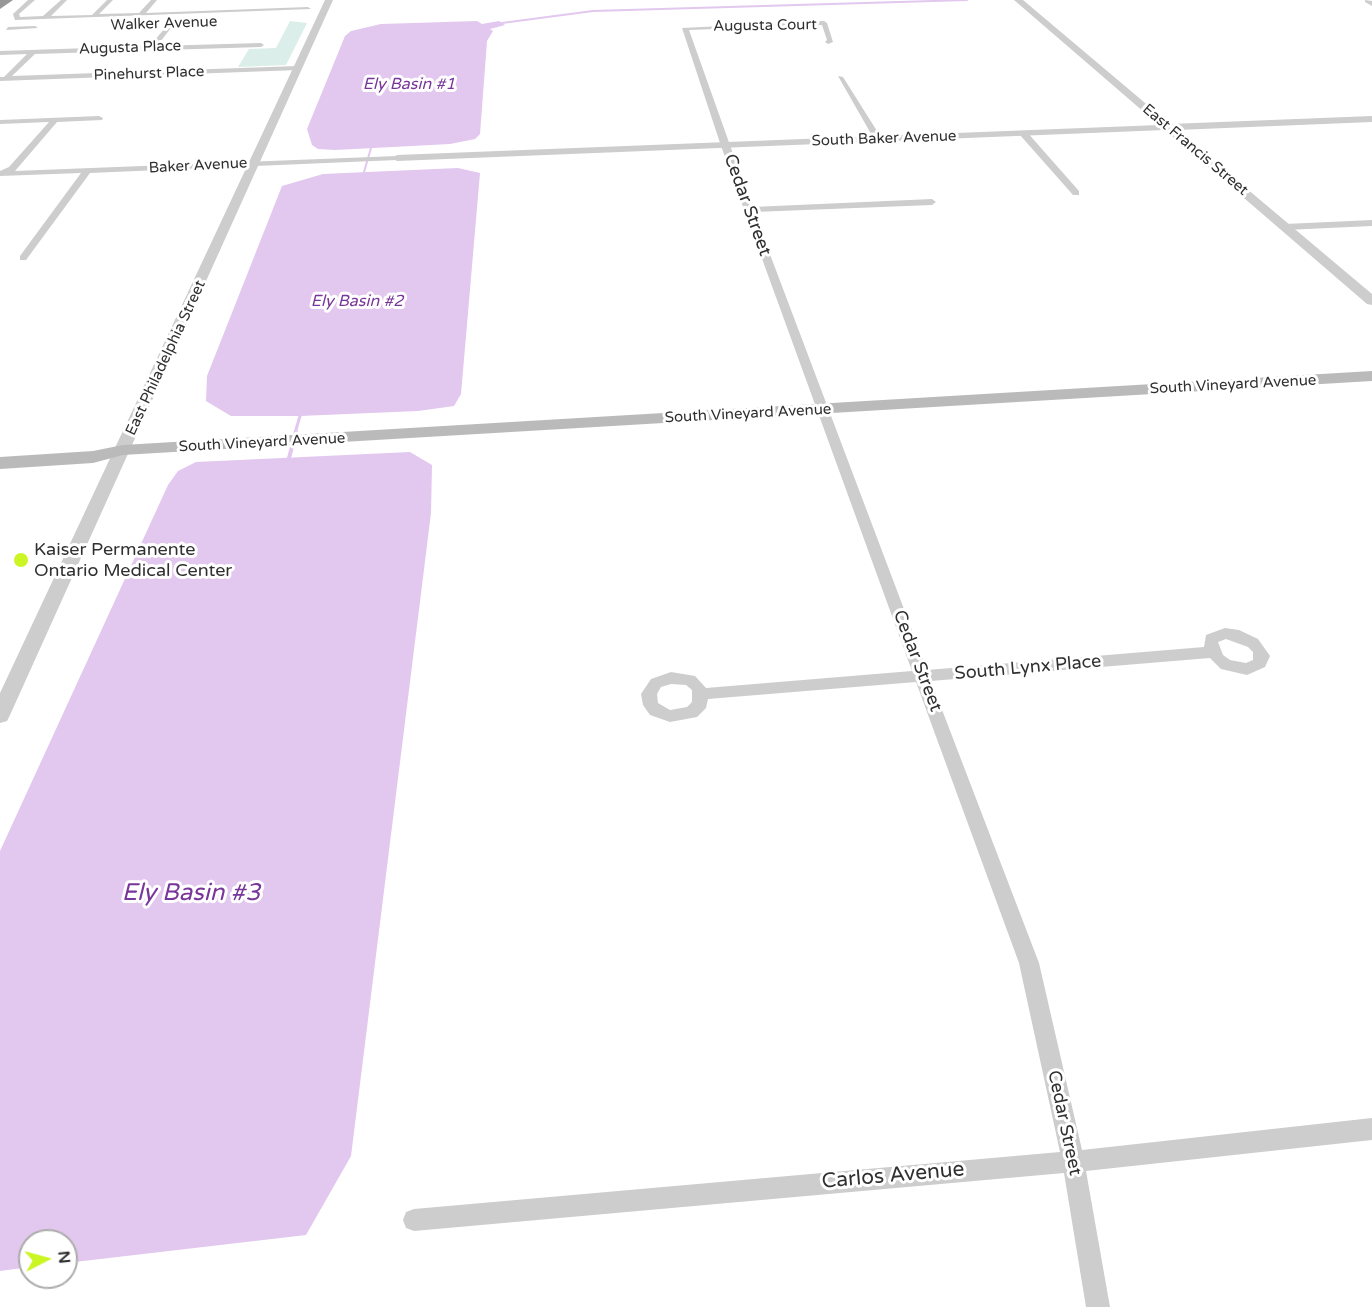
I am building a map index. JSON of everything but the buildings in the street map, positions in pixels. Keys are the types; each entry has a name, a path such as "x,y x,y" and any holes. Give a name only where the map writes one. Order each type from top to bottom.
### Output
{"highway":[{"path":"0,6 7,0"}],"main road":[{"name":"South Vineyard Avenue","path":"0,463 93,457 123,450 1372,376"},
{"name":"South Vineyard Avenue","path":"0,450 97,444 123,450"}],"street":[{"name":"Walker Avenue","path":"32,0 16,14 17,19 237,9 308,9"},
{"path":"45,18 64,0"},
{"path":"94,16 110,0"},
{"path":"141,15 154,0"},
{"path":"282,10 287,0"},
{"name":"East Philadelphia Street","path":"0,714 329,0"},
{"name":"East Francis Street","path":"1018,0 1372,301"},
{"path":"188,13 193,7"},
{"path":"309,19 320,19"},
{"name":"Walker Avenue","path":"160,24 183,23"},
{"name":"Augusta Court","path":"685,28 824,23 831,40 828,42"},
{"path":"153,47 171,24"},
{"path":"8,29 43,28"},
{"name":"Cedar Street","path":"685,28 725,146 822,410 1029,963 1073,1160 1098,1307"},
{"name":"Augusta Place","path":"0,53 261,45"},
{"path":"3,79 34,51"},
{"name":"Pinehurst Place","path":"3,79 298,68"},
{"path":"840,77 879,139"},
{"path":"0,122 99,118"},
{"name":"South Baker Avenue","path":"397,158 1372,119"},
{"path":"0,174 12,169 54,120"},
{"path":"1023,133 1076,193"},
{"name":"Baker Avenue","path":"0,174 397,158"},
{"path":"23,258 87,171"},
{"path":"749,210 933,202"},
{"path":"1286,227 1372,223"},
{"name":"South Lynx Place","path":"701,694 1212,652"},
{"name":"Carlos Avenue","path":"414,1220 1113,1158 1372,1129"}],"shaded area":[{"path":"290,21 307,23 286,65 238,67 249,49 276,48"}],"water":[{"name":"Ely Basin #1","path":"477,21 482,24 499,21 505,25 490,29 493,31 487,41 480,134 475,139 450,144 335,150 318,149 312,145 307,129 345,36 351,31 381,24"},
{"name":"Ely Basin #2","path":"458,168 480,173 461,394 454,406 418,411 300,416 231,416 206,401 207,376 282,186 323,174"},
{"name":"Ely Basin #3","path":"410,452 432,465 431,513 351,1156 306,1235 78,1262 78,1229 18,1229 18,1269 0,1271 0,851 168,485 178,471 196,462"}],"waterway":[{"path":"502,23 593,11 967,0"},
{"path":"364,172 371,148"},
{"path":"295,433 300,416"},
{"path":"289,458 296,432"}],"place":[{"name":"Kaiser Permanente Ontario Medical Center","path":"21,560"}]}
